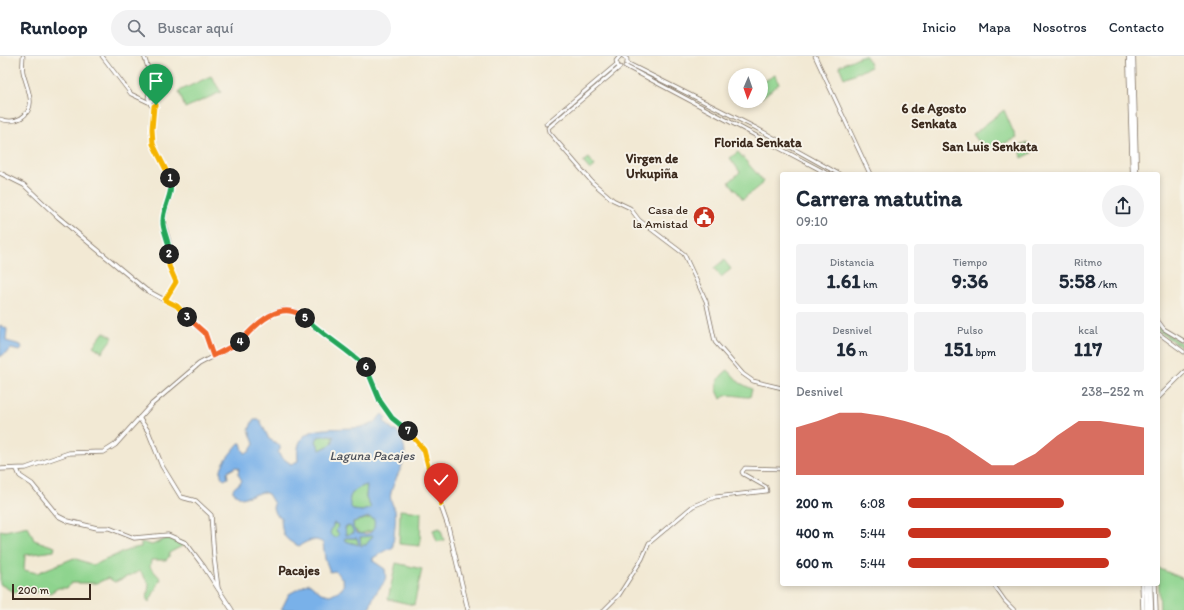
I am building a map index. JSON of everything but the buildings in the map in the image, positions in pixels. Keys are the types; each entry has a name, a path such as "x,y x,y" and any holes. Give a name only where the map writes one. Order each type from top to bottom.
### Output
{"highway":[{"path":"1129,56 1133,172"},
{"path":"1133,56 1136,172"},
{"path":"1146,586 1147,610"},
{"path":"1150,586 1151,610"}],"main road":[{"path":"0,173 24,185 105,257 153,296 165,300 181,309 191,322 205,333 213,356"},
{"path":"0,469 17,469 32,466 69,453 95,453 105,451 115,445 139,418 188,372 213,356 240,342 257,324 271,314 291,310 296,312 320,332 359,360 369,373 376,393 386,410 392,418 411,434 424,450 431,478 452,538 468,610"},
{"path":"1160,396 1184,372"},
{"path":"139,418 148,431 162,466 181,497 196,501 211,515 213,552 219,589"},
{"path":"17,469 20,476 32,484 58,516 68,521 97,528 109,528 134,538 168,535 181,540 194,552 232,610"},
{"path":"1142,586 1143,610"},
{"path":"1155,586 1156,610"}],"street":[{"path":"0,119 7,122 13,121 20,119 29,111 31,101 23,72 23,56"},
{"path":"102,56 131,94 150,102 154,106"},
{"path":"144,56 151,77 148,98 150,102"},
{"path":"618,65 616,59 620,56"},
{"path":"815,56 869,172"},
{"path":"626,57 626,64"},
{"path":"626,64 824,172"},
{"path":"546,124 618,65 626,64 756,128 835,172"},
{"path":"618,65 548,128 577,166 592,182 613,200 630,208 644,224 684,254 706,301 715,342 743,374 753,381 780,388"},
{"path":"150,102 153,100 156,101 154,106 152,129 153,144 168,172 171,182 169,199 163,221 169,241 169,263 176,282 165,300"},
{"path":"1160,324 1164,329 1184,342"},
{"path":"1160,334 1184,352"},
{"path":"1179,378 1184,379"},
{"path":"604,610 619,595 642,559 649,544 693,506 715,497 767,492 766,487 742,472 745,468 780,470"},
{"path":"994,586 1005,601 1014,610"}],"green space":[{"path":"861,56 866,56 871,67 844,78 839,66"},
{"path":"775,75 779,84 768,93 768,79"},
{"path":"211,76 221,92 185,108 179,91"},
{"path":"1004,110 1016,138 986,152 973,134"},
{"path":"1027,143 1032,153 1022,158 1020,146"},
{"path":"738,152 764,182 743,199 729,182 740,172 730,158"},
{"path":"589,158 595,166 590,170 583,162"},
{"path":"724,260 731,269 721,277 714,268"},
{"path":"1160,329 1181,343 1184,346 1184,349 1160,332"},
{"path":"104,332 113,337 102,352 93,346"},
{"path":"728,370 740,383 752,389 750,397 727,395 721,399 717,390 717,383 722,375"},
{"path":"330,435 334,437 332,444 320,450 316,441 318,436"},
{"path":"367,485 366,497 371,508 362,511 353,510 349,501 350,497 358,488"},
{"path":"400,510 421,512 420,546 399,544"},
{"path":"373,517 376,526 374,530 360,534 353,528 353,522"},
{"path":"334,523 338,525 339,534 335,538 329,533"},
{"path":"28,526 34,540 55,547 54,551 25,555 24,570 37,573 74,558 93,565 124,552 141,547 141,542 152,545 167,538 184,545 169,553 169,557 166,560 151,560 150,567 161,579 149,602 147,600 149,584 140,571 115,582 108,578 97,583 71,583 67,588 58,588 50,593 39,591 33,593 26,588 15,593 0,584 0,530 5,531"},
{"path":"349,526 354,531 349,536 344,531"},
{"path":"440,528 444,540 437,542 433,530"},
{"path":"370,535 374,537 365,546 361,546 360,537"},
{"path":"357,538 359,545 345,541 344,539"},
{"path":"396,563 422,569 414,605 388,599"},
{"path":"1160,569 1184,579 1184,610 1160,610"}],"water":[{"path":"0,325 7,329 6,341 21,345 22,349 20,351 11,349 0,357"},
{"name":"Laguna Pacajes","path":"382,414 386,418 384,421 393,431 397,431 402,440 405,456 391,495 391,500 395,510 393,548 386,550 373,558 373,561 385,569 385,581 372,600 369,610 327,608 281,610 289,594 309,583 321,593 330,595 342,589 343,581 335,571 330,572 325,559 323,543 314,540 308,541 299,546 289,541 284,535 281,517 275,514 273,508 274,504 268,494 263,492 242,498 233,492 233,489 242,481 238,474 239,468 236,467 227,472 228,478 224,480 221,476 222,466 239,443 241,443 245,453 249,452 254,444 249,430 253,420 260,420 269,439 280,445 280,450 278,452 280,456 291,464 298,461 298,446 304,437 312,432 324,429 363,427 374,423","holes":["330,435 334,437 332,444 320,450 316,441 318,437","367,485 366,497 371,508 362,511 353,510 350,505 350,497 358,488","369,517 374,519 373,530 369,533 357,533 353,528 353,522","334,523 338,525 336,531 339,534 335,538 330,533","350,526 354,533 346,535 345,527","373,536 365,546 364,544 361,546 360,537","346,538 357,538 359,545 345,541 344,539"]}],"place":[{"name":"Casa de la Amistad","path":"704,217"}],"district":[{"name":"6 de Agosto Senkata","path":"934,116"},
{"name":"Florida Senkata","path":"758,142"},
{"name":"San Luis Senkata","path":"990,146"},
{"name":"Virgen de Urkupiña","path":"652,166"},
{"name":"Pacajes","path":"299,570"}],"route":[{"path":"156,105 154,106 151,136 155,151 168,172 171,182 171,191 165,209 163,225 169,241 169,266 176,282 175,286 165,300 181,309 191,322 205,333 213,356 240,342 257,324 271,314 284,310 291,310 304,317 316,329 353,355 367,368 380,401 392,418 411,434 424,450 431,478 441,504"}]}
